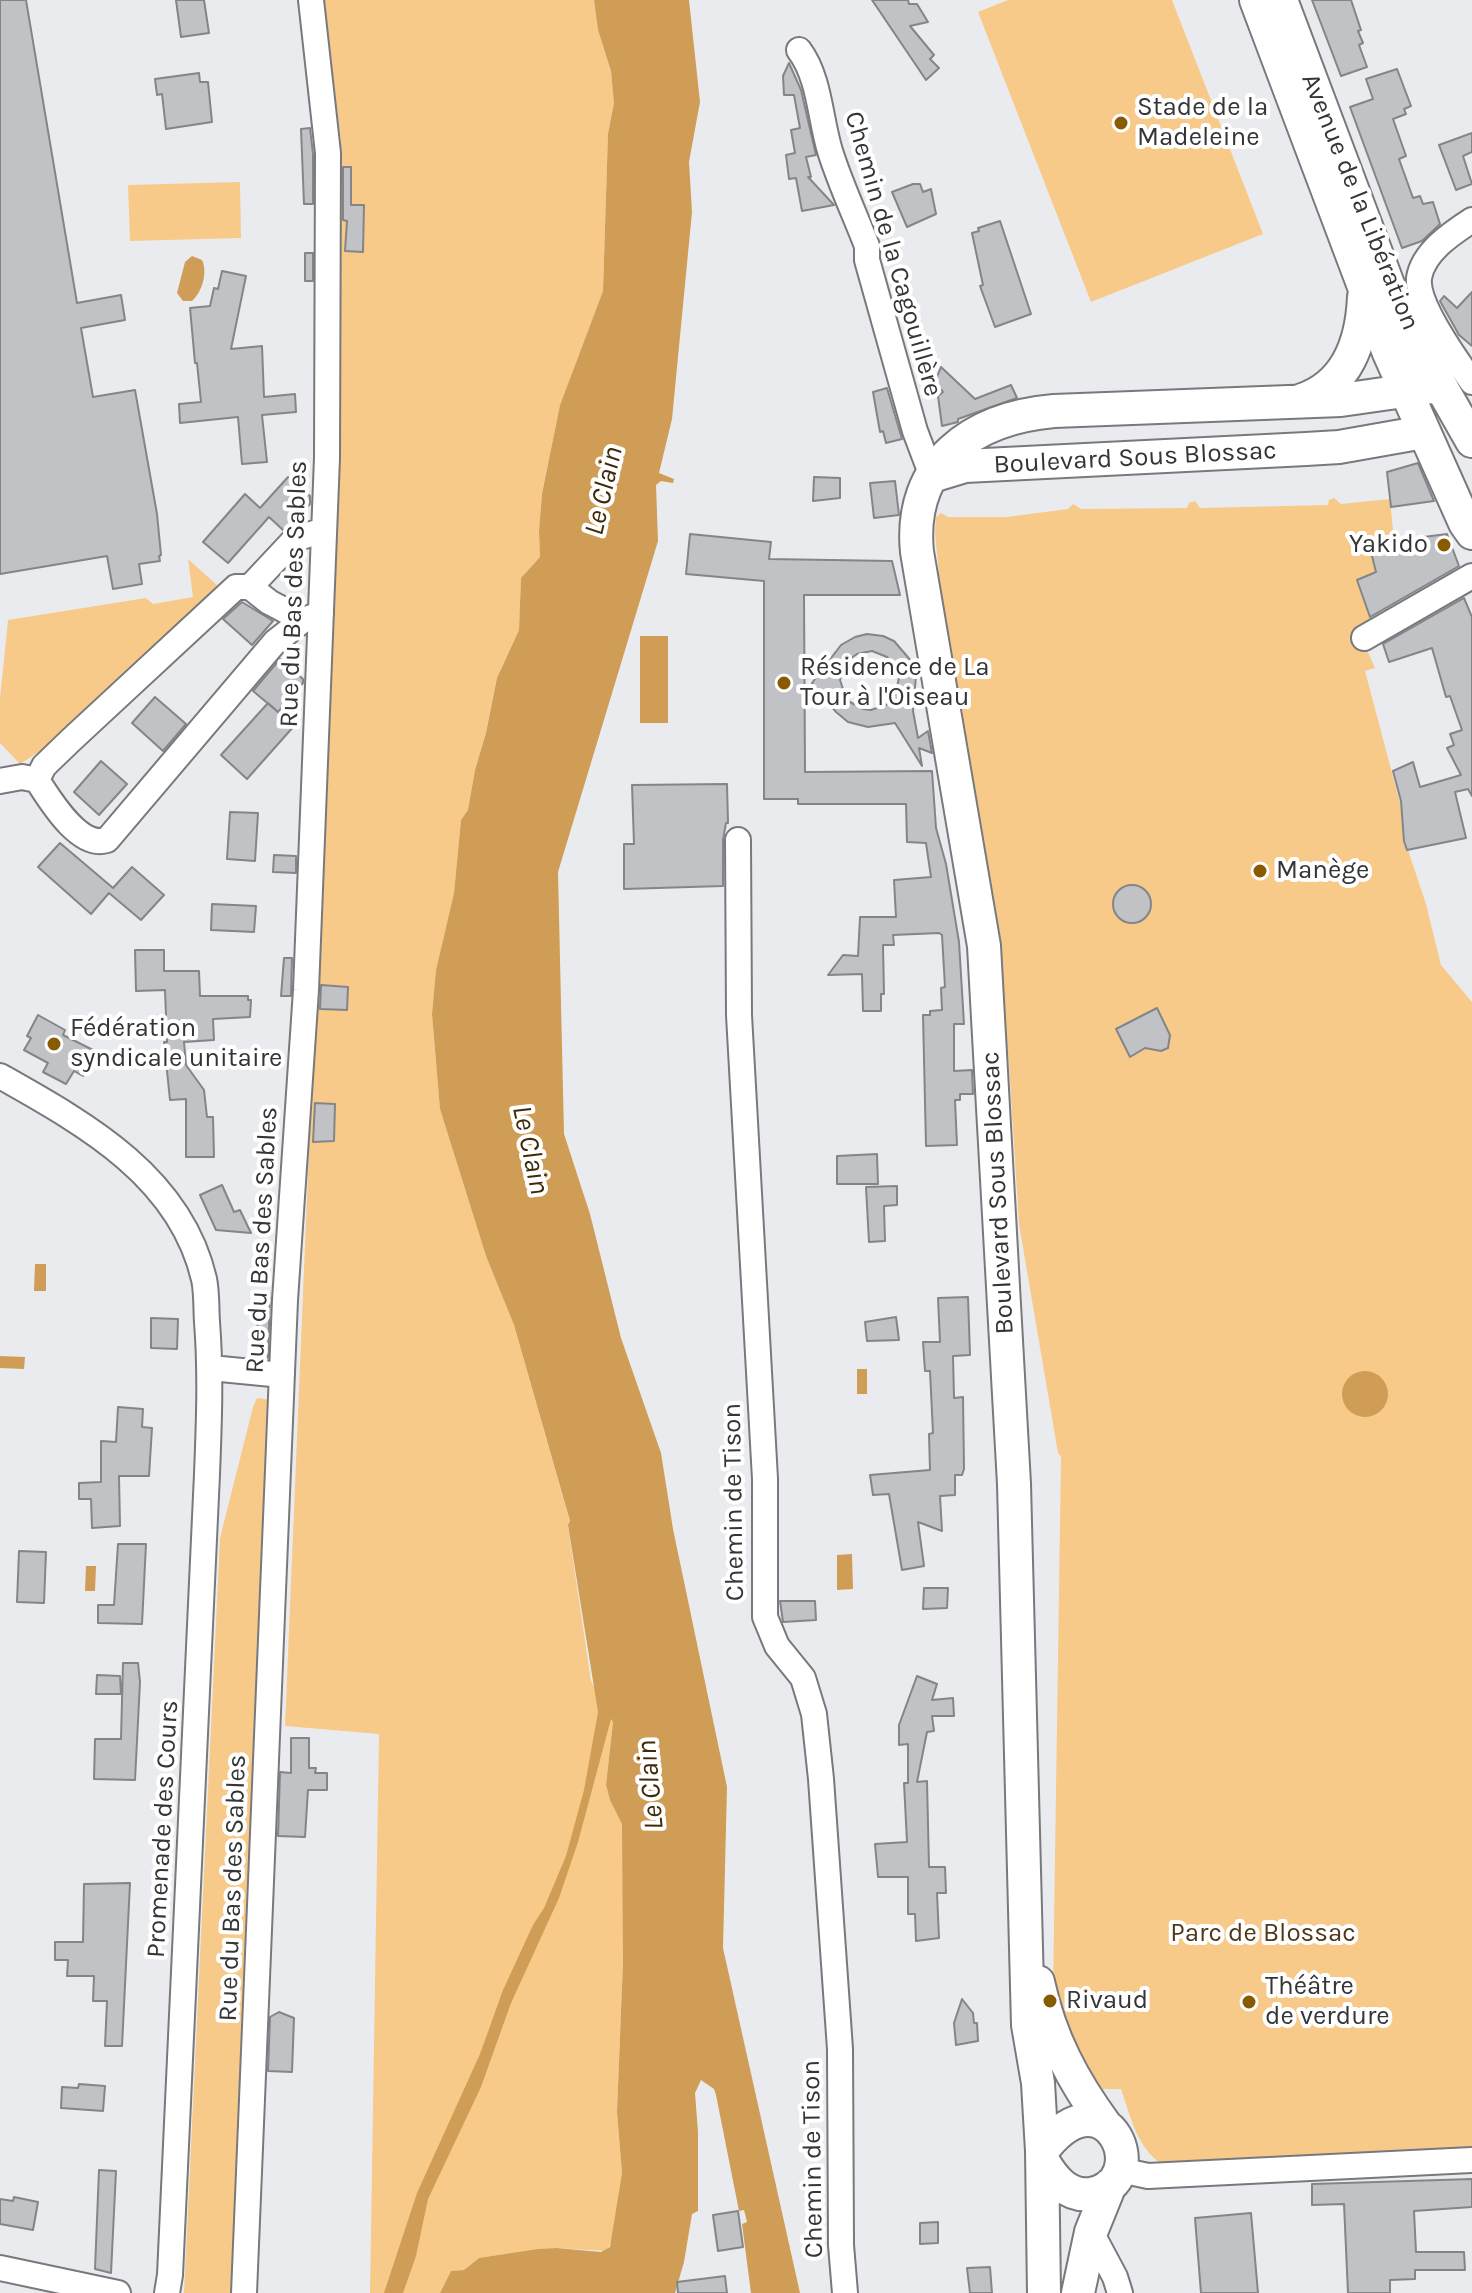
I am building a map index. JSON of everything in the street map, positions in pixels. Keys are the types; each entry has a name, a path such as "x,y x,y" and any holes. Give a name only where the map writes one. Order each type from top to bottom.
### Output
{"main road":[{"name":"Avenue de la Libération","path":"1256,0 1365,291 1414,409 1470,523"},
{"name":"Avenue de la Libération","path":"1281,0 1398,311 1459,380 1472,441"},
{"name":"Boulevard Sous Blossac","path":"1299,401 1324,390 1352,358 1360,338 1365,291"},
{"name":"Boulevard Sous Blossac","path":"932,476 965,466 1339,447 1414,409 1459,380"},
{"name":"Boulevard Sous Blossac","path":"1044,2293 1038,2083 1028,2025 1014,1484 984,946 915,534 920,499 932,476 965,440 987,426 1020,415 1054,411 1341,400 1414,409"},
{"name":"Boulevard Sous Blossac","path":"1027,1919 1040,1990 1059,2048 1074,2081 1121,2145 1123,2158 1115,2178"},
{"path":"1106,2126 1088,2120 1070,2123 1051,2139 1042,2156 1061,2186 1078,2194 1098,2192 1115,2178"},
{"path":"1078,2293 1091,2232 1115,2178"},
{"path":"1078,2194 1091,2232"}],"street":[{"name":"Rue du Bas des Sables","path":"244,2293 282,1375 306,990 312,617 324,530 327,458 328,153 311,0"},
{"name":"Chemin de la Cagouillère","path":"799,50 806,60 829,149 867,246 867,260 915,431 932,476"},
{"path":"1459,380 1422,301 1419,278 1443,239 1472,220"},
{"path":"1470,523 1472,555"},
{"path":"250,587 295,539 324,530"},
{"path":"1364,638 1472,576"},
{"path":"37,780 44,766 236,587 250,587 312,617"},
{"path":"0,781 22,777 37,780 63,818 95,841 107,840 275,642 312,617"},
{"name":"Chemin de Tison","path":"738,840 739,1015 765,1479 765,1617 777,1646 803,1678 814,1714 840,2049 841,2245 845,2293"},
{"name":"Promenade des Cours","path":"0,1076 93,1131 127,1156 176,1213 197,1254 205,1283 211,1368 167,2293"},
{"path":"211,1368 282,1375"},
{"path":"1115,2178 1472,2160"},
{"path":"1091,2232 1120,2293"},
{"path":"0,2268 118,2293"}],"green space":[{"path":"321,0 594,0 598,30 611,71 614,103 608,134 603,291 560,405 542,494 540,557 521,578 519,630 497,678 468,810 461,820 454,893 436,970 432,1014 440,1109 486,1256 514,1325 570,1522 568,1526 591,1681 613,1722 606,1785 622,1823 623,1835 623,1962 617,2112 622,2173 612,2240 607,2251 537,2249 479,2258 464,2270 451,2271 440,2293 370,2293 379,1734 285,1726 333,572 341,140"},
{"name":"Stade de la Madeleine","path":"1008,0 1172,0 1263,234 1091,302 978,12"},
{"path":"240,182 241,238 130,241 128,185"},
{"name":"Parc de Blossac","path":"1334,498 1341,504 1390,499 1394,541 1369,544 1376,573 1358,580 1371,620 1366,648 1375,668 1365,671 1400,803 1408,850 1426,904 1441,965 1472,1002 1472,2150 1161,2164 1140,2140 1121,2089 1096,2089 1079,2060 1053,1991 1061,1456 1058,1453 1019,1224 1009,1065 996,941 948,669 936,517 941,513 948,517 1007,517 1068,509 1073,504 1081,509 1187,508 1189,503 1195,501 1200,508 1328,505 1329,500"},
{"path":"188,559 218,586 42,750 20,764 0,743 0,698 8,620 146,598 153,604 193,597"},
{"path":"257,1398 271,1400 235,2293 184,2293 220,1538"}],"water":[{"name":"Le Clain","path":"594,0 689,0 700,102 689,162 692,212 672,419 659,473 674,479 673,483 661,481 656,485 658,541 558,872 564,1134 590,1214 621,1338 661,1453 673,1529 727,1787 723,1948 800,2293 751,2293 742,2224 747,2222 744,2210 739,2211 716,2095 714,2089 701,2080 695,2093 698,2211 692,2214 675,2293 440,2293 451,2271 464,2270 479,2258 556,2248 601,2252 610,2247 622,2173 617,2112 623,1962 622,1824 606,1785 611,1719 578,1842 559,1898 511,2003 481,2087 428,2199 416,2256 403,2293 384,2293 417,2193 480,2054 503,1990 566,1856 584,1790 598,1712 568,1525 570,1521 514,1325 486,1256 440,1109 432,1014 436,970 454,893 461,820 468,810 497,678 519,630 521,578 540,557 542,494 560,405 603,291 608,134 614,103 611,71 598,30"},
{"path":"192,256 202,260 203,282 192,301 183,301 177,293 185,262"},
{"path":"640,636 668,636 668,723 640,723"},
{"path":"263,1117 275,1117 276,1141 264,1141"},
{"path":"35,1264 46,1264 46,1291 34,1291"},
{"path":"0,1356 25,1357 24,1369 0,1368"},
{"path":"857,1369 867,1369 867,1394 857,1394"},
{"path":"1365,1371 1381,1378 1388,1394 1381,1410 1365,1417 1349,1410 1342,1394 1349,1378"},
{"path":"852,1554 853,1589 837,1590 837,1555"},
{"path":"86,1566 96,1566 95,1591 85,1591"}],"building":[{"path":"0,0 26,0 77,303 121,295 125,320 81,328 93,397 135,390 157,514 161,555 160,561 139,564 142,584 113,589 107,556 0,574"},
{"path":"176,0 204,0 209,33 181,37"},
{"path":"872,0 908,0 909,4 917,4 928,22 910,26 934,55 930,59 939,68 926,80"},
{"path":"1312,0 1351,0 1361,30 1358,31 1363,43 1359,45 1367,67 1341,76"},
{"path":"789,63 801,90 816,155 806,157 811,177 808,177 834,205 802,211 796,178 789,179 786,155 795,153 791,130 800,128 794,95 784,95 783,76"},
{"path":"1397,69 1411,106 1404,109 1406,114 1393,119 1406,156 1399,159 1413,198 1420,196 1423,204 1433,202 1440,224 1422,241 1402,248 1350,107 1373,99 1366,79"},
{"path":"199,73 200,82 208,82 212,122 166,129 162,94 157,95 155,79"},
{"path":"310,128 313,204 304,204 301,129"},
{"path":"1472,133 1472,152 1463,156 1472,184 1456,190 1439,145"},
{"path":"343,167 351,167 351,205 364,205 363,252 345,251 347,221 343,220"},
{"path":"920,184 923,192 931,189 936,214 907,227 892,192"},
{"path":"1000,221 1031,314 995,327 980,286 983,285 972,233"},
{"path":"305,253 313,253 313,281 305,281"},
{"path":"222,271 246,276 231,349 262,346 264,397 295,394 296,412 262,415 267,462 242,464 238,417 180,423 179,404 201,402 190,308 210,306"},
{"path":"1472,292 1472,346 1459,335 1440,301 1444,296 1457,308"},
{"path":"941,367 975,399 1011,385 1017,398 942,426 938,396 943,392 935,382"},
{"path":"887,388 902,439 886,443 883,431 880,432 873,392"},
{"path":"1418,463 1434,501 1391,507 1387,472"},
{"path":"288,477 310,496 310,504 292,524 283,530 269,517 228,563 203,542 245,494 260,508"},
{"path":"814,477 840,478 840,498 813,501"},
{"path":"895,481 899,515 874,518 870,483"},
{"name":"Résidence de La Tour à l'Oiseau","path":"690,534 771,542 769,559 892,561 900,595 804,595 805,772 932,771 936,828 946,864 959,942 964,1024 954,1024 954,1071 972,1070 973,1094 960,1094 960,1100 955,1100 957,1145 926,1146 923,1015 942,1010 941,988 945,987 942,935 893,935 894,945 883,945 884,994 881,994 881,1011 863,1011 862,974 828,975 843,955 858,956 860,917 896,917 894,880 931,877 926,843 907,842 906,804 798,804 798,799 764,799 764,581 686,574"},
{"path":"1447,534 1459,566 1370,617 1357,580 1376,572 1369,544"},
{"path":"1464,598 1472,617 1472,796 1468,789 1455,792 1466,838 1407,850 1401,801 1393,771 1413,762 1420,787 1461,775 1447,748 1454,745 1450,734 1462,730 1450,696 1446,697 1432,648 1389,662 1383,644"},
{"path":"242,602 273,621 252,645 223,619"},
{"path":"867,634 883,636 894,641 912,662 916,676 913,711 918,738 928,731 932,753 919,748 922,766 895,723 868,727 848,722 812,683 841,645","holes":["872,651 887,657 897,669 899,677 892,699 886,705 871,710 850,702 840,680 845,665 857,654"]},
{"path":"280,659 303,679 303,683 278,712 253,691"},
{"path":"155,697 186,724 163,751 132,723"},
{"path":"268,703 294,726 247,779 221,755"},
{"path":"101,761 127,784 99,815 74,792"},
{"path":"727,784 728,823 723,840 723,886 624,889 624,844 634,844 632,785"},
{"path":"230,812 258,813 255,861 227,859"},
{"path":"60,843 113,888 132,867 164,895 141,920 109,893 91,914 38,867"},
{"path":"274,855 296,856 296,873 273,872"},
{"path":"1132,885 1146,890 1151,904 1146,918 1132,923 1118,918 1113,904 1118,890"},
{"path":"212,904 256,906 254,932 211,930"},
{"path":"135,950 164,950 164,971 199,971 200,996 248,996 251,1000 250,1017 213,1019 214,1040 184,1042 186,1065 204,1090 207,1117 213,1117 214,1157 186,1157 186,1099 170,1100 164,1042 167,1042 165,990 136,991"},
{"path":"284,958 292,958 291,996 281,996"},
{"path":"321,985 348,987 347,1010 320,1009"},
{"path":"1157,1008 1170,1035 1168,1048 1161,1051 1145,1048 1130,1057 1116,1029"},
{"name":"Fédération syndicale unitaire","path":"38,1015 65,1030 63,1035 97,1052 83,1076 74,1071 66,1084 43,1072 48,1063 24,1050 31,1038 27,1036"},
{"path":"315,1103 335,1104 334,1141 313,1142"},
{"path":"877,1154 878,1184 837,1184 837,1156"},
{"path":"222,1185 234,1212 240,1210 251,1233 216,1230 200,1195"},
{"path":"897,1186 897,1205 884,1206 885,1241 869,1242 866,1187"},
{"path":"258,1293 270,1293 268,1358 257,1357"},
{"path":"968,1297 970,1355 953,1356 954,1398 963,1397 964,1469 962,1475 955,1475 955,1495 940,1496 942,1531 918,1522 924,1566 902,1570 889,1494 873,1495 870,1475 930,1470 929,1434 933,1433 930,1371 925,1371 923,1342 940,1342 938,1298"},
{"path":"896,1317 899,1340 867,1341 865,1322"},
{"path":"151,1318 178,1319 177,1349 151,1348"},
{"path":"118,1407 143,1409 142,1427 152,1428 149,1476 119,1476 120,1526 92,1528 91,1499 79,1499 79,1483 101,1482 101,1441 116,1442"},
{"path":"118,1544 146,1544 142,1624 98,1623 98,1605 114,1605"},
{"path":"19,1551 46,1552 44,1603 17,1602"},
{"path":"924,1588 948,1588 947,1608 923,1609"},
{"path":"780,1601 815,1601 816,1620 783,1622"},
{"path":"123,1663 138,1663 140,1682 135,1780 94,1779 95,1739 121,1739"},
{"path":"97,1675 120,1676 121,1694 96,1694"},
{"path":"917,1676 937,1684 932,1700 953,1698 954,1716 932,1716 934,1731 927,1732 917,1782 927,1781 929,1867 945,1867 946,1893 937,1893 939,1938 916,1941 915,1914 908,1914 908,1877 878,1877 875,1844 907,1842 904,1783 908,1783 908,1744 899,1745 899,1725"},
{"path":"291,1738 309,1738 309,1768 316,1768 315,1773 327,1773 327,1790 308,1790 305,1837 278,1836 280,1772 291,1773"},
{"path":"130,1883 122,2046 105,2046 107,2001 93,2001 94,1976 67,1976 68,1960 55,1960 55,1942 83,1942 84,1884"},
{"path":"962,1999 973,2013 974,2023 977,2023 978,2041 956,2045 954,2023"},
{"path":"279,2012 294,2018 292,2072 268,2071 270,2017"},
{"path":"79,2084 105,2086 103,2111 61,2108 62,2087 78,2088"},
{"path":"99,2170 116,2171 111,2273 95,2269"},
{"path":"1472,2179 1472,2207 1414,2211 1416,2252 1464,2252 1465,2270 1415,2270 1415,2279 1390,2280 1390,2293 1348,2293 1344,2204 1312,2205 1312,2184"},
{"path":"14,2197 38,2202 33,2230 0,2224 0,2199 13,2201"},
{"path":"738,2211 743,2247 718,2251 713,2215"},
{"path":"1251,2213 1258,2293 1201,2293 1195,2218"},
{"path":"938,2222 938,2243 920,2244 920,2223"},
{"path":"990,2267 992,2293 970,2293 967,2268"},
{"path":"725,2276 727,2293 678,2293 677,2282"}],"place":[{"name":"Stade de la Madeleine","path":"1121,123"},
{"name":"Yakido","path":"1444,545"},
{"name":"Résidence de La Tour à l'Oiseau","path":"784,683"},
{"name":"Manège","path":"1260,871"},
{"name":"Fédération syndicale unitaire","path":"54,1044"},
{"name":"Rivaud","path":"1050,2001"},
{"name":"Théâtre de verdure","path":"1249,2002"}]}
